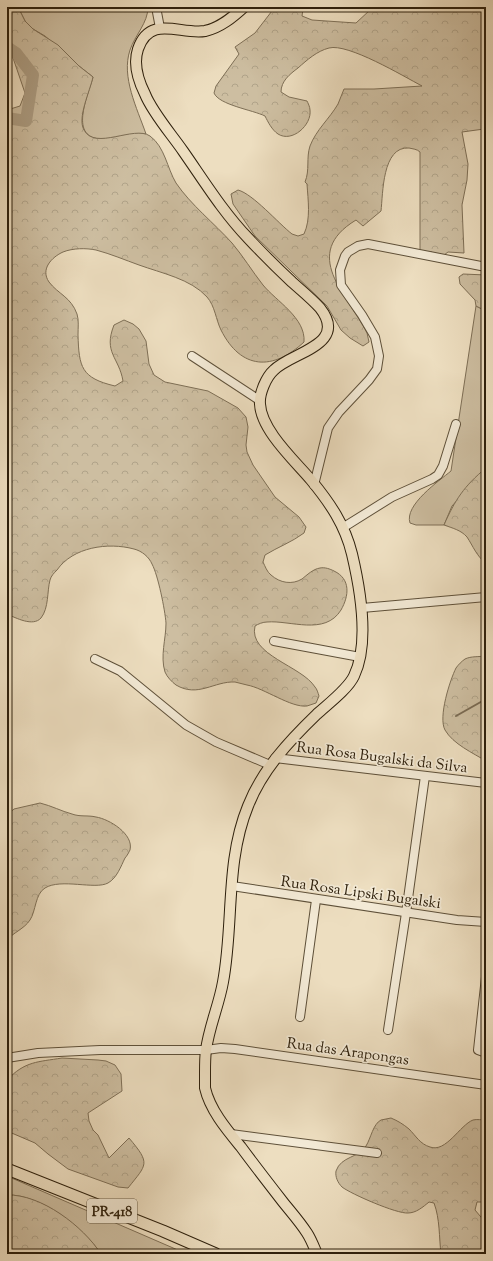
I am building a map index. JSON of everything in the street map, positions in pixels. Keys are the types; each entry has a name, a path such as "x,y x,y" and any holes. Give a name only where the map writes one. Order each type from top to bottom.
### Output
{"highway":[{"name":"PR-418","path":"7,1169 163,1231 216,1254"}],"main road":[{"path":"244,7 230,19 211,30 200,32 160,28 148,33 141,42 136,54 136,66 145,95 214,197 261,252 320,308 328,321 328,331 322,341 311,349 276,367 269,374 259,400 260,409 265,422 274,437 314,484 344,527 355,566 362,608 362,643 360,657 354,676 348,685 309,722 273,761 248,806 237,844 233,866 224,978 206,1050 205,1086 213,1108 231,1134 308,1234 317,1254"}],"street":[{"path":"156,7 160,28"},
{"path":"314,484 328,428 339,412 370,380 378,369 379,356 375,337 341,285 340,270 348,252 358,246 368,244 486,267"},
{"path":"192,356 259,400"},
{"path":"344,527 392,498 432,480 438,475 443,466 456,424"},
{"path":"362,608 486,597"},
{"path":"274,641 360,657"},
{"name":"Rua Rosa Bugalski da Silva","path":"95,659 120,671 186,725 216,742 273,761 486,783"},
{"path":"388,1030 425,776"},
{"name":"Rua Rosa Lipski Bugalski","path":"232,886 406,913 457,920 486,922"},
{"path":"300,1017 316,900"},
{"path":"482,1051 486,977"},
{"name":"Rua das Arapongas","path":"7,1058 38,1053 100,1050 206,1050 221,1048 486,1085"},
{"path":"231,1134 377,1153"}],"green space":[{"path":"7,7 18,7 25,21 33,29 58,45 79,66 93,77 82,119 84,130 89,136 105,138 143,133 150,136 159,146 176,183 182,191 232,243 263,285 289,310 300,325 304,342 281,358 258,362 248,359 238,353 229,343 221,330 214,309 207,297 184,281 107,253 88,249 75,249 63,252 51,260 47,268 46,273 49,282 68,300 77,314 79,355 84,370 89,375 104,383 115,386 123,381 111,349 110,342 114,325 124,320 133,324 139,329 146,341 149,364 154,375 165,382 208,391 238,408 246,417 248,427 246,445 247,452 253,465 275,497 299,517 306,527 304,533 265,555 263,562 267,571 278,580 294,582 302,579 310,572 320,568 326,568 340,574 346,583 347,594 344,605 334,618 326,623 307,625 267,622 255,626 255,636 267,653 299,673 316,688 319,696 316,703 307,706 293,704 254,687 235,682 227,682 199,690 184,689 174,684 165,672 163,660 166,623 157,576 151,561 145,555 134,549 113,546 92,548 72,556 64,562 51,577 44,614 38,621 29,622 7,614 7,110 20,106 25,93 11,52 7,51"},
{"path":"18,7 148,7 144,24 130,50 127,71 131,92 146,134 135,134 104,139 93,137 86,132 83,125 83,116 93,77 45,36 33,29 25,21"},
{"path":"275,7 307,7 303,9 302,16 312,20 356,23 370,10 343,7 486,7 486,130 462,132 468,164 467,180 462,205 464,253 448,252 440,258 433,255 432,252 420,252 420,152 409,148 400,149 389,163 384,183 381,211 363,226 356,220 340,233 331,247 330,260 333,275 367,333 369,342 363,346 341,330 327,306 255,236 233,204 231,194 238,190 244,193 251,197 292,234 298,236 304,234 308,222 307,184 305,182 310,146 338,104 344,89 422,86 376,61 349,50 338,48 325,49 312,56 284,81 281,92 289,97 307,101 310,116 304,127 295,134 283,136 278,134 272,128 265,116 222,101 214,93 216,86 239,54 235,47 255,33"},
{"path":"463,274 486,275 486,311 476,306 475,300 460,284 459,277"},
{"path":"476,306 486,311 486,468 452,506 444,525 416,525 410,523 410,516 417,501 431,487 451,471"},
{"path":"486,468 486,563 478,555 465,535 444,525 452,508 466,487"},
{"path":"486,656 486,761 453,740 445,730 443,717 448,689 456,668 467,658"},
{"path":"40,803 75,815 101,818 114,824 128,838 130,850 116,875 108,883 102,885 60,884 45,888 37,898 30,920 25,926 7,940 7,815 14,809"},
{"path":"62,1058 106,1061 115,1065 121,1074 122,1091 88,1113 89,1121 93,1130 98,1135 109,1158 129,1138 141,1153 144,1164 139,1174 128,1188 118,1187 68,1169 35,1143 7,1131 7,1080 20,1069 32,1063"},
{"path":"391,1118 407,1127 423,1144 436,1148 442,1146 453,1138 463,1127 473,1120 486,1120 486,1204 483,1202 477,1202 475,1210 486,1223 486,1254 441,1254 438,1222 434,1203 429,1202 414,1212 402,1212 364,1199 339,1184 336,1178 338,1166 342,1162 363,1150 378,1122"},
{"path":"7,1176 187,1254 101,1254 84,1234 60,1214 33,1200 20,1196 7,1195"},
{"path":"7,1195 20,1196 34,1200 60,1214 84,1233 101,1254 7,1254"}],"waterway":[{"path":"7,47 16,53 33,75 26,121 7,118"},
{"path":"456,716 486,699"}]}
